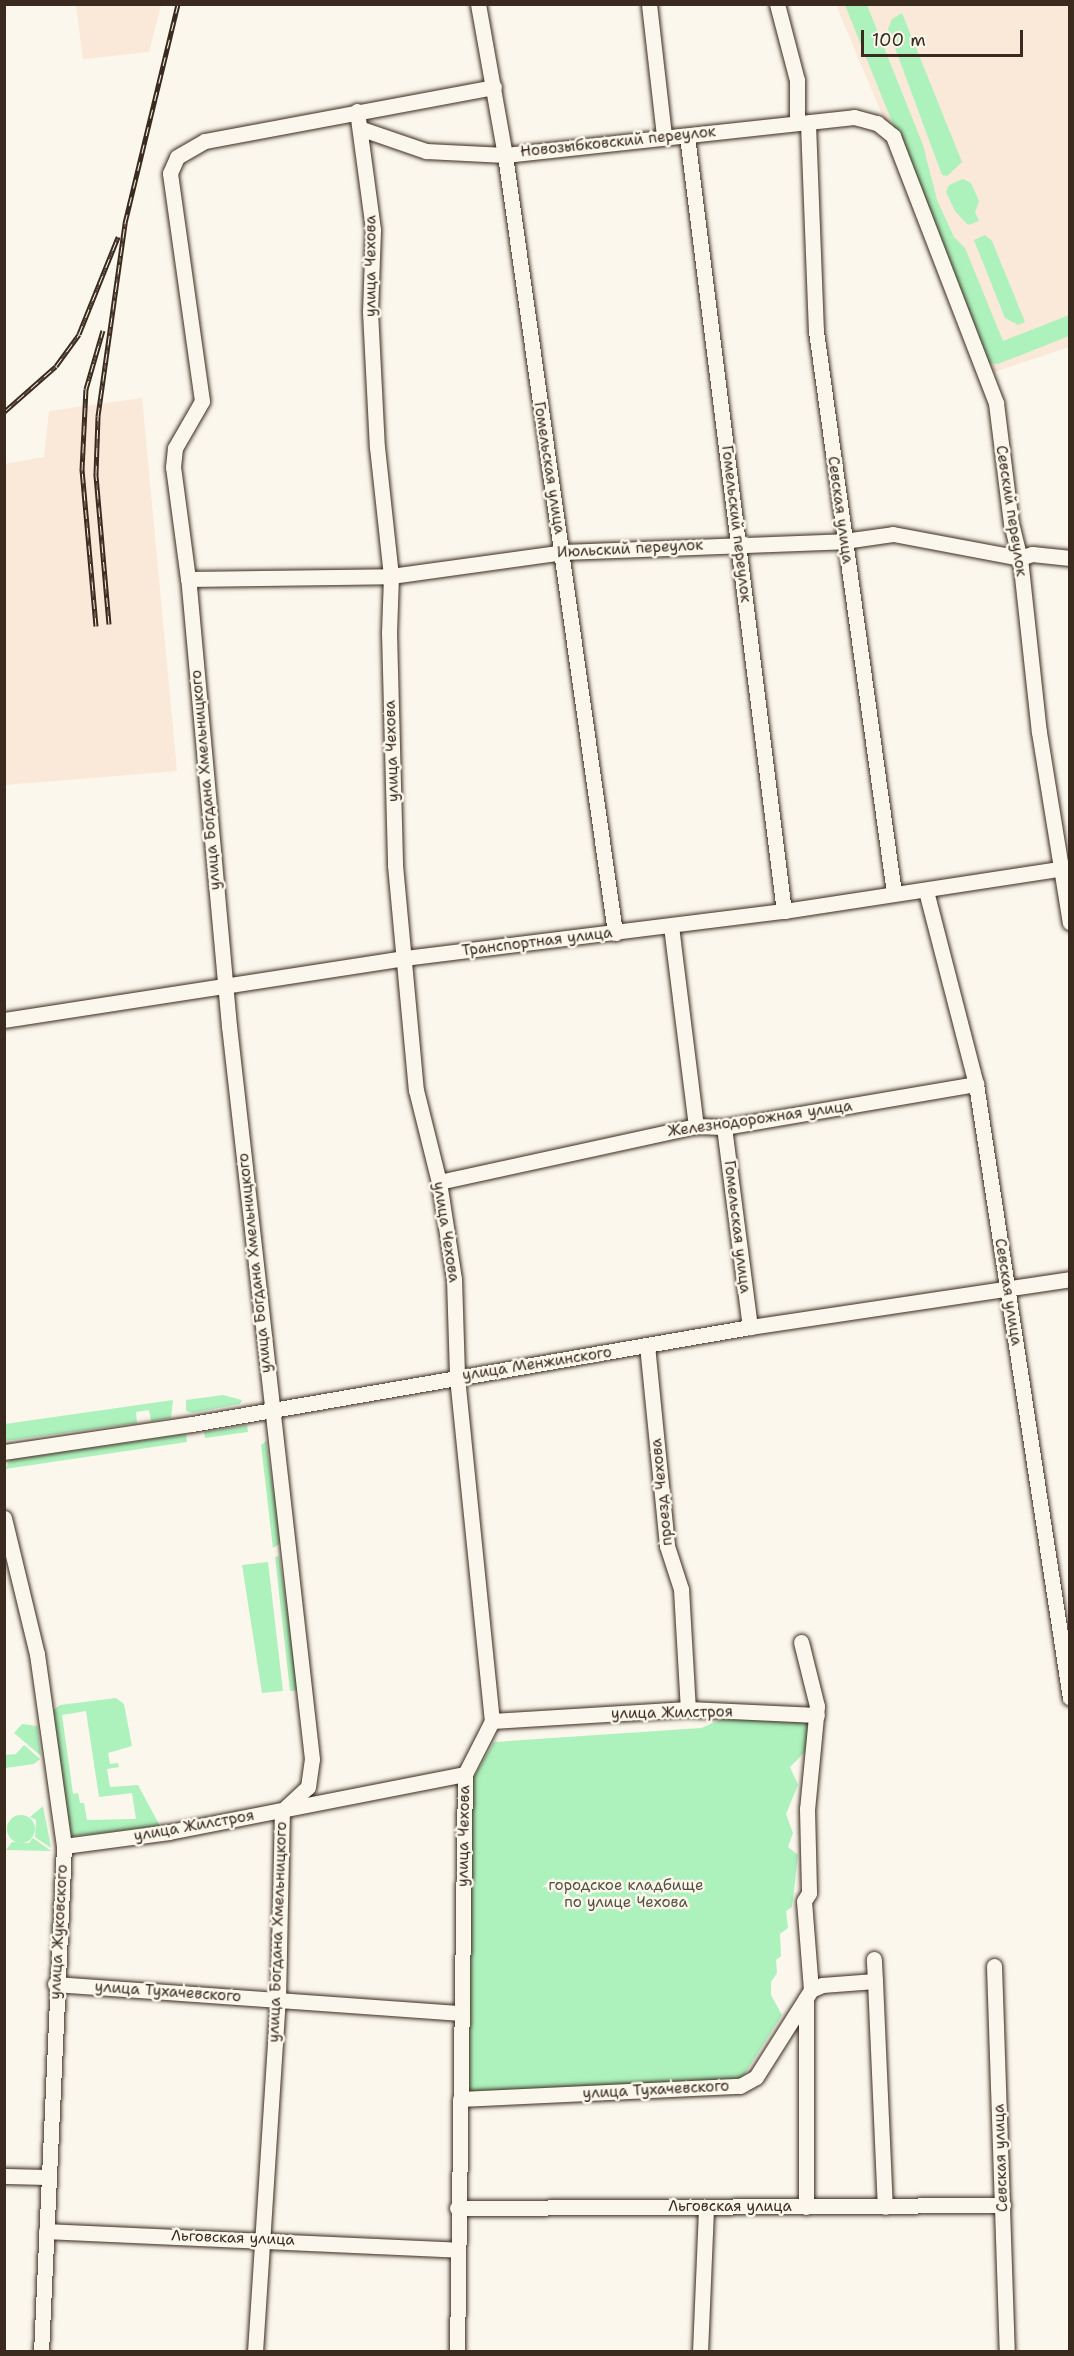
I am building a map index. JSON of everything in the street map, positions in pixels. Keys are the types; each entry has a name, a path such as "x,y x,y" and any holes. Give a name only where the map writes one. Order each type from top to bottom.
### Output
{"street":[{"name":"Гомельская улица","path":"478,4 505,155 563,552 615,933"},
{"path":"650,4 664,135"},
{"name":"Севская улица","path":"777,4 782,36 797,80 802,122 816,331 894,893"},
{"path":"357,111 494,87"},
{"name":"улица Чехова","path":"357,111 362,129 373,230 370,311 377,447 391,576 389,632 395,865 416,1090 439,1182 454,1279 457,1377 492,1721 465,1774 457,2208 457,2352"},
{"name":"улица Богдана Хмельницкого","path":"255,2352 260,2239 278,1999 282,1811 308,1787 312,1759 229,1026 228,987 188,579 173,467 175,448 202,401 170,173 177,157 205,141 357,111"},
{"name":"Новозыбковский переулок","path":"362,129 426,151 505,155 664,135 687,136 854,117 877,123"},
{"name":"Севский переулок","path":"877,123 893,136 996,404 1011,523 1020,558 1039,732 1065,868 1070,924"},
{"name":"Гомельский переулок","path":"687,136 740,543 784,911"},
{"name":"Июльский переулок","path":"188,579 391,576 563,552 740,543 844,541 893,534 1020,558 1032,554 1070,558"},
{"name":"Транспортная улица","path":"4,1020 405,958 784,911 1065,868"},
{"name":"Севская улица","path":"926,891 976,1084 1070,1698"},
{"path":"671,926 696,1126"},
{"name":"Железнодорожная улица","path":"439,1182 696,1126 724,1127 976,1084"},
{"name":"Гомельская улица","path":"724,1127 750,1327"},
{"name":"улица Менжинского","path":"4,1452 271,1410 750,1327 1070,1279"},
{"name":"проезд Чехова","path":"647,1345 667,1546 681,1589 688,1709"},
{"name":"улица Жуковского","path":"4,1518 37,1654 64,1846 55,1984 41,2352"},
{"path":"801,1642 816,1714 807,1809 809,1893 804,1901 808,1994 806,2207"},
{"name":"улица Жилстроя","path":"492,1721 688,1709 816,1714"},
{"name":"улица Жилстроя","path":"64,1846 169,1832 465,1774"},
{"path":"874,1959 885,2207"},
{"name":"Севская улица","path":"994,1966 1007,2352"},
{"path":"808,1994 822,1985 875,1982"},
{"name":"улица Тухачевского","path":"55,1984 461,2013"},
{"name":"улица Тухачевского","path":"460,2099 740,2086 756,2077 808,1994"},
{"path":"4,2176 48,2177"},
{"name":"Льговская улица","path":"457,2208 1003,2205"},
{"path":"700,2352 706,2207"},
{"name":"Льговская улица","path":"46,2231 260,2239 457,2250"}],"shaded area":[{"path":"76,5 161,5 149,52 83,59"},
{"path":"836,5 1069,5 1069,347 991,373"},
{"path":"142,398 177,771 5,785 5,464 44,457 49,411"}],"green space":[{"path":"845,5 867,5 923,145 937,200 954,237 965,248 1003,341 1069,315 1069,336 998,364 989,363"},
{"path":"902,13 962,162 947,176 942,175 888,29 892,19"},
{"path":"963,179 971,183 979,201 975,212 979,221 968,225 955,211 946,192 949,185"},
{"path":"985,235 992,241 1025,322 1018,325 1005,318 974,240"},
{"path":"223,1395 242,1400 240,1404 192,1413 186,1411 186,1400"},
{"path":"173,1400 171,1418 151,1421 149,1410 136,1412 137,1423 5,1441 5,1424"},
{"path":"247,1425 248,1432 205,1438 204,1432"},
{"path":"186,1434 187,1442 5,1469 10,1460"},
{"path":"266,1441 281,1543 273,1548 261,1445"},
{"path":"279,1556 300,1690 290,1691 275,1557"},
{"path":"268,1562 283,1691 262,1693 242,1565"},
{"path":"116,1698 124,1704 132,1746 108,1753 110,1764 118,1763 119,1767 107,1769 110,1787 138,1785 160,1826 73,1836 68,1830 51,1712 60,1705","holes":["86,1711 99,1797 132,1793 136,1819 87,1820 84,1803 80,1803 78,1793 73,1794 62,1715"]},
{"name":"городское кладбище по улице Чехова","path":"723,1719 810,1722 807,1750 790,1767 798,1785 786,1814 793,1833 788,1847 798,1855 792,1907 786,1911 788,1928 780,1934 781,1956 776,1960 777,1973 771,1982 771,1995 782,2015 741,2080 463,2095 471,1782 494,1742 701,1728"},
{"path":"22,1724 37,1726 41,1756 14,1733"},
{"path":"24,1745 40,1759 34,1764 5,1768 5,1755 16,1754"},
{"path":"43,1806 51,1848 35,1837 36,1820 30,1817"},
{"path":"21,1815 31,1819 35,1829 31,1839 21,1843 11,1839 7,1829 11,1819"},
{"path":"33,1838 51,1851 6,1850 12,1842 29,1843"}],"railway":[{"path":"109,624 96,474 98,416 125,223 178,4"},
{"path":"4,412 56,366 79,334 118,237"},
{"path":"96,626 82,470 86,389 103,330"}]}
